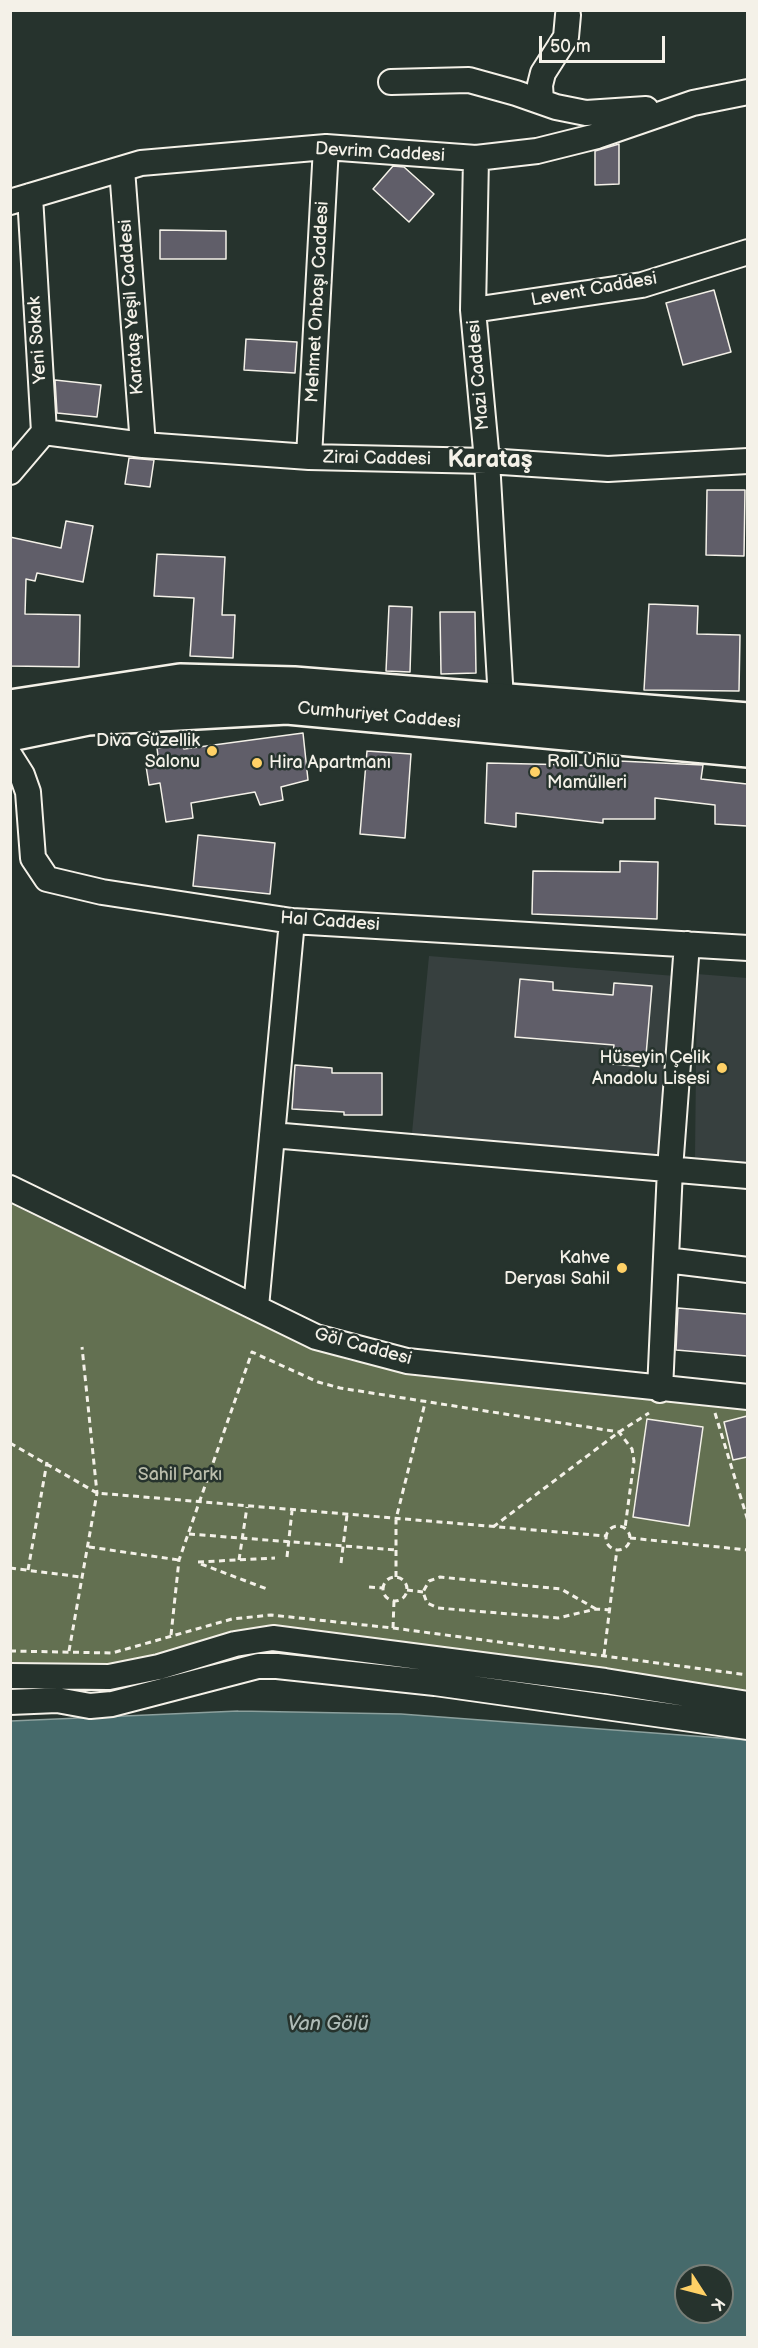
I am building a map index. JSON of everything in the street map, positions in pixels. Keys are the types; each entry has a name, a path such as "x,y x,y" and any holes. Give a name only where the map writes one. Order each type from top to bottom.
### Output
{"highway":[{"name":"Cumhuriyet Caddesi","path":"10,707 180,681 294,684 747,720"},
{"name":"Cumhuriyet Caddesi","path":"10,734 88,718 287,707 747,750"}],"street":[{"path":"541,101 540,86 543,73 566,37 568,15"},
{"path":"391,82 469,80 578,112 598,114 643,108 656,115"},
{"name":"Devrim Caddesi","path":"20,199 141,163 326,147 476,158 537,151 597,136 693,103 747,92"},
{"name":"Mehmet Onbaşı Caddesi","path":"309,458 326,147"},
{"name":"Mazi Caddesi","path":"476,158 473,310 487,461 501,700"},
{"name":"Karataş Yeşil Caddesi","path":"122,169 143,445"},
{"name":"Yeni Sokak","path":"20,199 44,432"},
{"name":"Levent Caddesi","path":"473,310 642,285 747,252"},
{"path":"10,472 44,432"},
{"name":"Zirai Caddesi","path":"44,432 143,445 309,458 487,461 609,469 747,461"},
{"name":"Hal Caddesi","path":"10,756 22,775 28,792 33,858 47,879 102,892 292,921 747,948"},
{"path":"256,1307 292,921"},
{"path":"660,1390 670,1169 687,944"},
{"path":"272,1135 747,1176"},
{"name":"Göl Caddesi","path":"10,1188 316,1336 407,1361 660,1390 747,1397"},
{"path":"666,1260 747,1270"},
{"path":"10,1676 109,1677 159,1667 235,1644 273,1638 604,1681 747,1704"},
{"path":"10,1702 57,1700 90,1706 112,1704 258,1666 277,1665 435,1683 747,1727"}],"path":[{"path":"10,1651 69,1651 97,1493 82,1347"},
{"path":"171,1635 179,1560 252,1352 318,1382 425,1403 619,1432 632,1449 634,1461 625,1528 630,1538 627,1545 617,1549 610,1546 606,1536"},
{"path":"710,1394 747,1521"},
{"path":"396,1577 396,1519 425,1403"},
{"path":"493,1528 619,1432 649,1413"},
{"path":"10,1443 47,1462 97,1493 200,1504 606,1536"},
{"path":"28,1570 47,1462"},
{"path":"239,1560 247,1507"},
{"path":"287,1557 292,1511"},
{"path":"340,1563 347,1515"},
{"path":"606,1536 613,1527 625,1528"},
{"path":"189,1534 396,1550"},
{"path":"630,1538 747,1550"},
{"path":"89,1547 179,1560"},
{"path":"604,1655 617,1549"},
{"path":"267,1589 198,1562 274,1558"},
{"path":"10,1568 81,1577"},
{"path":"396,1577 403,1580 407,1590 404,1598 394,1601 385,1597 383,1588 388,1579 396,1577"},
{"path":"596,1609 561,1589 440,1577 429,1581 423,1592 427,1603 438,1608 558,1618 596,1609 610,1610"},
{"path":"369,1587 383,1588"},
{"path":"407,1590 423,1592"},
{"path":"393,1628 394,1601"}],"shaded area":[{"path":"429,956 675,976 659,1160 412,1133"},
{"name":"Hüseyin Çelik Anadolu Lisesi","path":"697,974 747,978 747,1163 695,1157"}],"green space":[{"name":"Sahil Parkı","path":"11,1204 306,1347 352,1361 747,1410 747,1695 263,1628 113,1667 11,1666"}],"water":[{"name":"Van Gölü","path":"238,1711 401,1714 747,1740 747,2337 11,2337 11,1721"}],"building":[{"path":"619,144 619,184 595,185 595,151"},
{"path":"393,166 404,167 434,194 409,222 373,189"},
{"path":"160,230 226,231 226,259 160,259"},
{"path":"714,290 731,352 683,365 666,303"},
{"path":"246,339 297,342 295,373 244,370"},
{"path":"55,380 101,385 97,417 57,413"},
{"path":"129,458 154,460 150,487 125,484"},
{"path":"707,490 745,490 744,556 706,555"},
{"path":"66,521 93,526 83,582 37,573 35,581 26,579 25,614 80,615 79,667 10,666 10,537 61,548"},
{"path":"157,554 225,557 222,615 235,615 233,658 190,656 194,598 154,596"},
{"path":"649,604 698,606 697,634 740,635 739,691 644,690"},
{"path":"389,606 412,607 410,672 386,671"},
{"path":"440,612 475,612 476,673 441,674"},
{"name":"Hira Apartmanı","path":"303,733 308,780 281,787 283,800 260,805 255,792 191,803 193,818 166,822 160,783 149,785 146,766 159,764 157,748 183,745 184,749"},
{"path":"367,751 411,754 405,838 360,834"},
{"path":"619,761 703,765 701,779 747,784 747,826 715,824 715,805 655,798 655,819 603,819 603,823 516,813 516,827 485,823 487,763 619,766"},
{"path":"198,835 275,843 270,894 193,886"},
{"path":"620,861 658,862 657,919 532,914 533,871 620,872"},
{"path":"520,979 553,982 553,990 613,995 614,983 652,986 645,1067 612,1064 614,1045 515,1037"},
{"path":"295,1065 332,1068 332,1073 382,1073 382,1115 344,1115 344,1112 292,1109"},
{"path":"678,1308 747,1314 747,1356 676,1350"},
{"path":"747,1416 747,1457 733,1460 724,1422"},
{"path":"647,1419 703,1427 689,1526 633,1517"}],"place":[{"name":"Diva Güzellik Salonu","path":"212,751"},
{"name":"Hira Apartmanı","path":"257,763"},
{"name":"Roll Unlu Mamülleri","path":"535,772"},
{"name":"Hüseyin Çelik Anadolu Lisesi","path":"722,1068"},
{"name":"Kahve Deryası Sahil","path":"622,1268"}],"district":[{"name":"Karataş","path":"490,461"}]}
